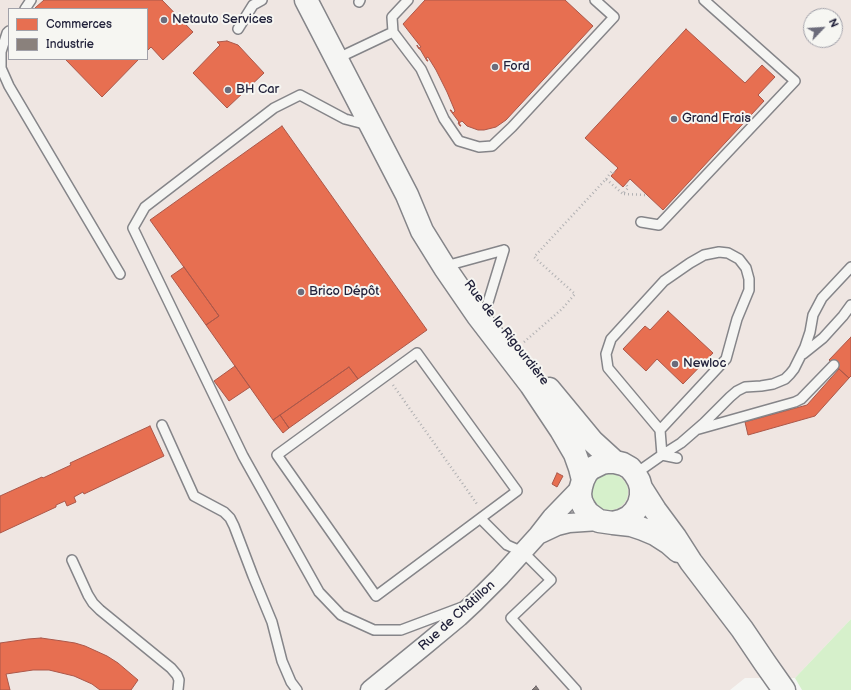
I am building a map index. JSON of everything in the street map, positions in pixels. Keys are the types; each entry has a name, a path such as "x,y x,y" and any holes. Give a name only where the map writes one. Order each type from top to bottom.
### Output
{"street":[{"name":"Rue de la Rigourdière","path":"306,0 407,195 422,231 478,316 531,385 569,442 575,454 582,483"},
{"name":"Rue de la Rigourdière","path":"407,195 453,264 517,349 592,441 615,462"},
{"path":"691,562 655,534 631,525 606,522 588,513 584,507 580,494 582,483 586,474 596,466 608,462 623,464 630,468 655,510 691,562 742,629 784,690"},
{"path":"606,522 621,521 629,517 635,511 641,496 638,481"},
{"name":"Rue de Châtillon","path":"370,690 459,617 475,602 523,552 582,483"},
{"name":"Rue de Châtillon","path":"538,535 552,528 568,523 606,522"},
{"path":"765,663 776,690"}],"lane":[{"path":"238,29 254,5 262,0"},
{"path":"405,1 392,17 393,32 421,69 444,119 459,141 479,147 492,146 512,127 614,17 595,0"},
{"path":"641,222 659,225 795,81 704,0"},
{"path":"8,32 1,52 1,68 9,86 120,274"},
{"path":"336,59 393,32"},
{"path":"370,126 345,119 300,95 274,108 145,207 133,228 243,456 319,592 341,615 374,630 401,630 475,602"},
{"path":"453,264 504,250 486,309"},
{"path":"660,430 726,359 737,319 749,290 749,279 746,268 739,259 728,253 719,252 704,255 664,281 611,339 606,354 608,368 660,430 662,455"},
{"path":"638,481 662,455 681,443 740,389 745,387 768,386 785,379 794,369 801,357 810,332 813,315 822,298 851,267"},
{"path":"801,357 822,338 843,316 851,305"},
{"path":"417,354 517,491 376,596 277,455 387,376 417,354"},
{"path":"697,429 796,402 801,399 834,365"},
{"path":"162,425 194,496 224,512 230,518 252,576 272,622 282,661 296,690"},
{"path":"662,455 677,458"},
{"path":"484,516 507,545 523,552 551,580 511,618 576,690"},
{"path":"72,560 93,603 171,668 179,680 178,690"}],"path":[{"path":"517,349 562,309 575,294 534,257 612,171 614,173"},
{"path":"606,179 623,194 646,195"},
{"path":"623,194 628,188 626,184"},
{"path":"387,376 484,516"}],"shaded area":[{"path":"0,0 851,0 851,619 795,678 745,678 730,690 0,690"}],"green space":[{"path":"614,474 623,479 627,485 627,499 623,505 614,510 606,510 597,505 593,499 592,488 597,479 603,475"},
{"path":"851,619 851,690 802,690 795,678"}],"building: Commerces":[{"name":"Netauto Services","path":"44,0 162,0 193,32 163,60 151,47 148,50 148,8 35,8"},
{"name":"Ford","path":"425,0 565,0 593,26 506,120 496,127 478,130 467,126 462,121 459,123 460,126 458,123 459,122 450,110 453,113 455,111 436,70 428,57 426,58 427,61 417,45 419,48 421,47 403,24"},
{"name":"Grand Frais","path":"686,29 745,83 762,65 775,77 758,95 764,101 663,210 630,179 623,187 611,176 618,168 585,138"},
{"name":"BH Car","path":"227,41 238,45 264,73 227,108 193,73 220,45 217,42"},
{"path":"66,60 138,60 102,97"},
{"name":"Brico Dépôt","path":"282,126 427,330 358,379 349,367 273,420 206,325 219,316 150,220"},
{"path":"184,267 219,316 206,325 171,276"},
{"path":"668,311 713,353 683,384 657,359 646,371 623,349 645,326 650,330"},
{"path":"851,337 851,376 849,378 829,360"},
{"path":"235,366 250,387 229,401 214,381"},
{"path":"349,367 358,379 289,428 280,415"},
{"path":"839,369 849,378 815,416 748,435 745,422 807,405"},
{"path":"280,415 289,428 283,433 273,420"},
{"path":"150,426 164,456 84,494 83,492 74,497 76,502 67,506 65,501 56,505 56,507 0,533 0,496 71,465 70,463"},
{"path":"557,473 563,476 557,487 552,484"},
{"path":"41,638 85,646 118,663 138,680 131,690 100,690 92,684 74,676 49,670 33,670 6,674 10,690 0,690 0,643"}],"building: Industrie":[{"path":"536,686 539,690 532,690"}],"place":[{"name":"Netauto Services","path":"164,20"},
{"name":"Ford","path":"495,67"},
{"name":"BH Car","path":"228,90"},
{"name":"Grand Frais","path":"674,119"},
{"name":"Brico Dépôt","path":"301,292"},
{"name":"Newloc","path":"675,364"}]}
